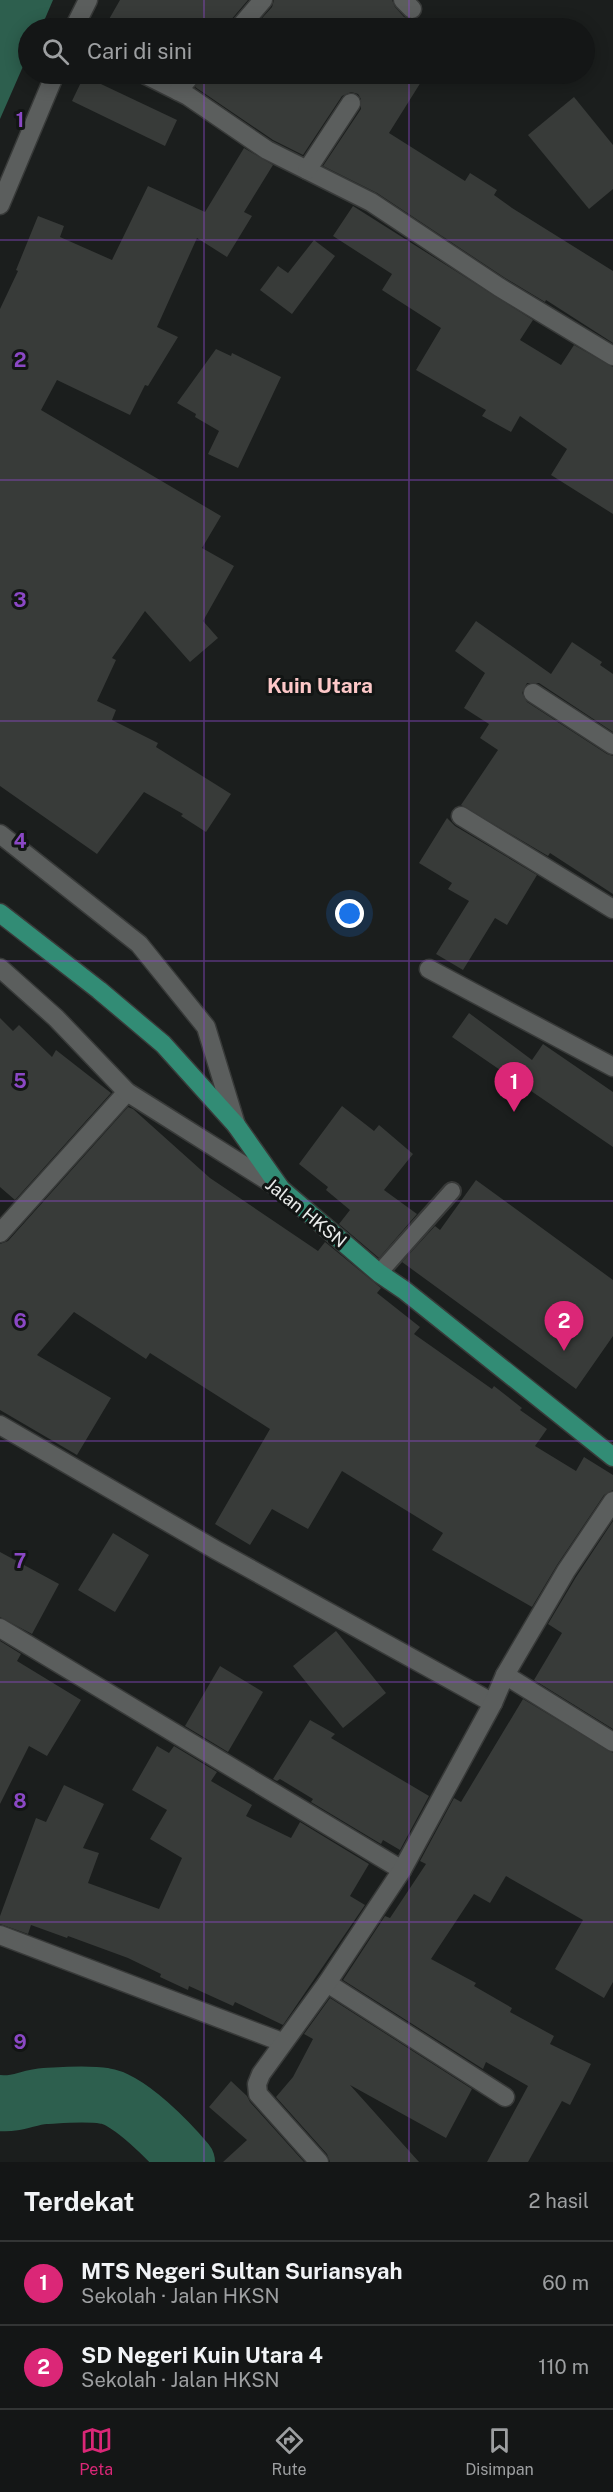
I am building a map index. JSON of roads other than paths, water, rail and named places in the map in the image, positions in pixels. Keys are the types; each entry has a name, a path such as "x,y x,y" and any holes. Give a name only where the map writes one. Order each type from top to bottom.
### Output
{"main road":[{"path":"0,913 99,990 163,1044 236,1125 281,1190"},
{"name":"Jalan HKSN","path":"281,1190 379,1273 404,1290 613,1457"}],"street":[{"path":"79,18 88,0"},
{"path":"248,18 263,0"},
{"path":"0,205 51,84"},
{"path":"164,84 267,150 371,202 499,287 613,356"},
{"path":"178,91 184,84"},
{"path":"307,170 351,103"},
{"path":"533,693 613,745"},
{"path":"461,816 613,909"},
{"path":"0,834 139,944 206,1027 236,1125"},
{"name":"Jalan HKSN","path":"0,969 56,1018 127,1092 281,1190"},
{"path":"429,969 613,1066"},
{"path":"0,1233 127,1092"},
{"path":"0,1425 216,1550 493,1703"},
{"path":"319,2162 258,2094 261,2074 327,1983 402,1870 493,1703 505,1675 566,1571 613,1501"},
{"path":"0,1628 402,1870"},
{"path":"505,1675 613,1742"},
{"path":"0,1935 282,2042"},
{"path":"327,1983 505,2097"}],"lane":[{"path":"379,1273 452,1191"}],"waterway":[{"path":"0,2103 83,2094 115,2099 149,2123 187,2162"}],"place":[{"name":"MTS Negeri Sultan Suriansyah","path":"514,1112"},
{"name":"SD Negeri Kuin Utara 4","path":"564,1351"}],"district":[{"name":"Kuin Utara","path":"320,686"}]}
